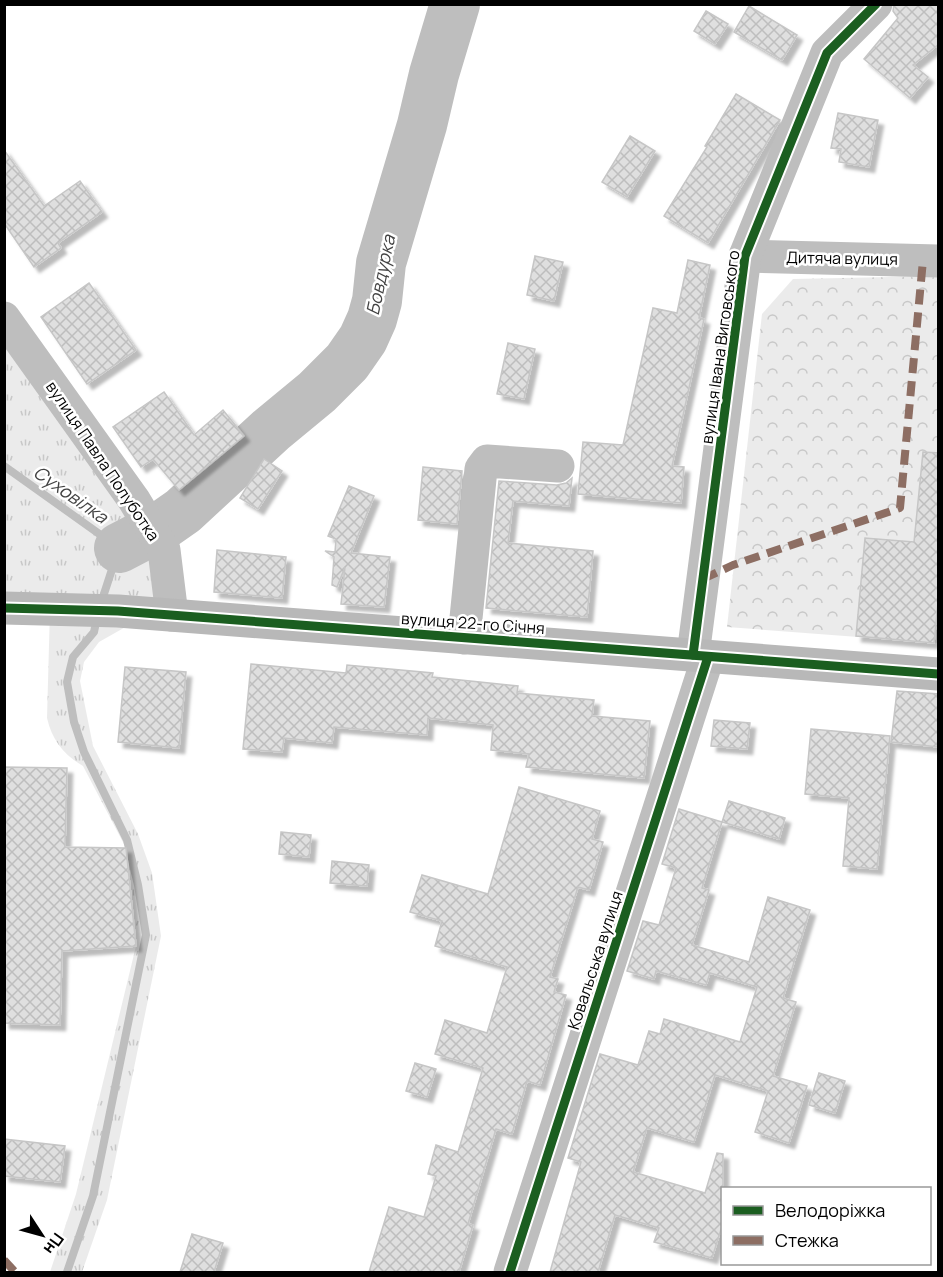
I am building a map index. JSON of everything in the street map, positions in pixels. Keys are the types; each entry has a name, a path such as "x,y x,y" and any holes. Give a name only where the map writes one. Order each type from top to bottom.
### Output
{"main road":[{"name":"вулиця 22-го Січня","path":"4,608 118,611 939,674"}],"street":[{"name":"вулиця Івана Виговського","path":"701,656 745,256 827,53 876,4"},
{"name":"Дитяча вулиця","path":"745,256 939,261"},
{"name":"вулиця Павла Полуботка","path":"4,318 146,519 164,550 171,615"},
{"path":"464,638 481,469 487,461 558,466"},
{"name":"Ковальська вулиця","path":"510,1272 701,656"}],"green space":[{"path":"447,5 464,5 441,79 431,124 394,243 389,264 383,316 372,341 353,368 320,400 188,519 164,536 155,520 178,503 311,386 339,357 355,335 365,315 373,260 380,233 392,200 415,120 426,70"},
{"path":"938,276 938,643 727,627 762,314 793,279"},
{"path":"4,318 134,500 172,615 129,625 99,642 84,662 80,681 93,746 138,834 152,873 161,936 107,1200 82,1272 50,1272 76,1194 136,946 126,848 83,766 60,746 47,718 50,609 5,608"}],"building":[{"path":"894,4 939,4 939,44 913,65 928,77 910,98 864,59 898,18 893,11"},
{"path":"749,6 797,35 782,60 734,32"},
{"path":"706,11 728,24 715,44 694,31"},
{"path":"736,94 780,120 708,243 664,216 707,147 705,146"},
{"path":"838,113 878,120 869,167 839,162 841,149 831,148"},
{"path":"630,136 655,151 627,197 602,182"},
{"path":"4,150 44,206 80,181 102,212 58,243 61,248 34,267 4,223"},
{"path":"535,256 563,262 554,301 527,295"},
{"path":"688,260 710,265 699,318 704,319 672,466 684,467 681,503 578,494 583,442 623,445 653,308 677,313"},
{"path":"89,283 136,350 87,384 41,317"},
{"path":"508,343 535,349 524,399 497,394"},
{"path":"164,392 194,435 223,410 244,436 179,490 153,459 141,467 113,427"},
{"path":"923,452 939,453 939,592 934,643 856,636 865,538 914,542"},
{"path":"264,459 282,471 258,509 240,498"},
{"path":"423,467 462,471 457,524 418,520"},
{"path":"572,478 569,506 513,501 508,543 593,551 587,617 486,608 499,481 557,485 566,483"},
{"path":"349,486 374,496 351,553 390,557 384,607 341,604 345,567 337,587 332,585 334,557 325,551 335,552 336,539 328,536"},
{"path":"217,550 286,557 282,598 214,592"},
{"path":"251,664 346,673 347,665 433,673 432,677 518,686 517,693 594,700 592,716 650,721 644,778 526,767 529,754 491,750 493,725 428,718 427,735 334,727 332,743 284,738 282,752 243,749"},
{"path":"125,667 186,672 179,748 118,742"},
{"path":"897,691 939,694 939,747 891,742"},
{"path":"714,720 750,723 747,749 711,746"},
{"path":"811,729 890,736 877,869 843,866 849,798 805,794"},
{"path":"4,767 67,768 65,847 126,848 136,946 62,951 60,1025 4,1023"},
{"path":"519,787 600,811 592,839 603,842 589,890 578,887 550,977 558,979 554,992 566,995 540,1085 527,1081 512,1134 496,1129 468,1224 473,1225 459,1272 369,1272 389,1207 424,1217 436,1176 428,1174 436,1145 458,1152 483,1068 435,1054 445,1020 487,1033 507,967 435,946 442,921 410,912 422,875 488,894"},
{"path":"729,801 785,818 779,839 722,822"},
{"path":"679,809 722,822 702,888 709,890 692,945 749,962 768,897 810,910 783,998 796,1002 773,1076 807,1086 789,1143 755,1132 768,1091 715,1075 694,1142 647,1128 633,1172 705,1193 717,1153 723,1154 721,1229 712,1258 654,1242 659,1228 615,1215 598,1272 550,1272 581,1162 568,1158 600,1054 638,1065 649,1031 660,1034 664,1019 740,1042 757,987 710,973 706,985 656,971 654,979 627,971 643,921 659,925 676,868 662,864"},
{"path":"281,832 311,835 309,857 279,854"},
{"path":"332,861 369,865 367,886 330,883"},
{"path":"415,1063 436,1069 427,1097 406,1091"},
{"path":"819,1073 845,1081 835,1113 809,1105"},
{"path":"4,1139 65,1146 60,1182 4,1176"},
{"path":"192,1234 223,1243 214,1272 180,1272"}],"waterway":[{"name":"Бовдурка","path":"119,548 163,525 183,511 271,430 317,392 347,362 363,339 377,301 381,263 455,4"},
{"name":"Суховілка","path":"4,466 119,548 101,603"},
{"path":"67,1272 93,1196 146,935 138,885 127,840 84,752 74,722 67,682 73,657 94,632 97,618"}],"marked path":[{"path":"703,579 733,565 900,508 923,260"},
{"path":"4,1260 15,1272"}],"cycle path":[{"path":"693,655 745,256 827,53 876,4"},
{"path":"4,608 118,611 938,674"},
{"path":"510,1272 708,657"}]}
